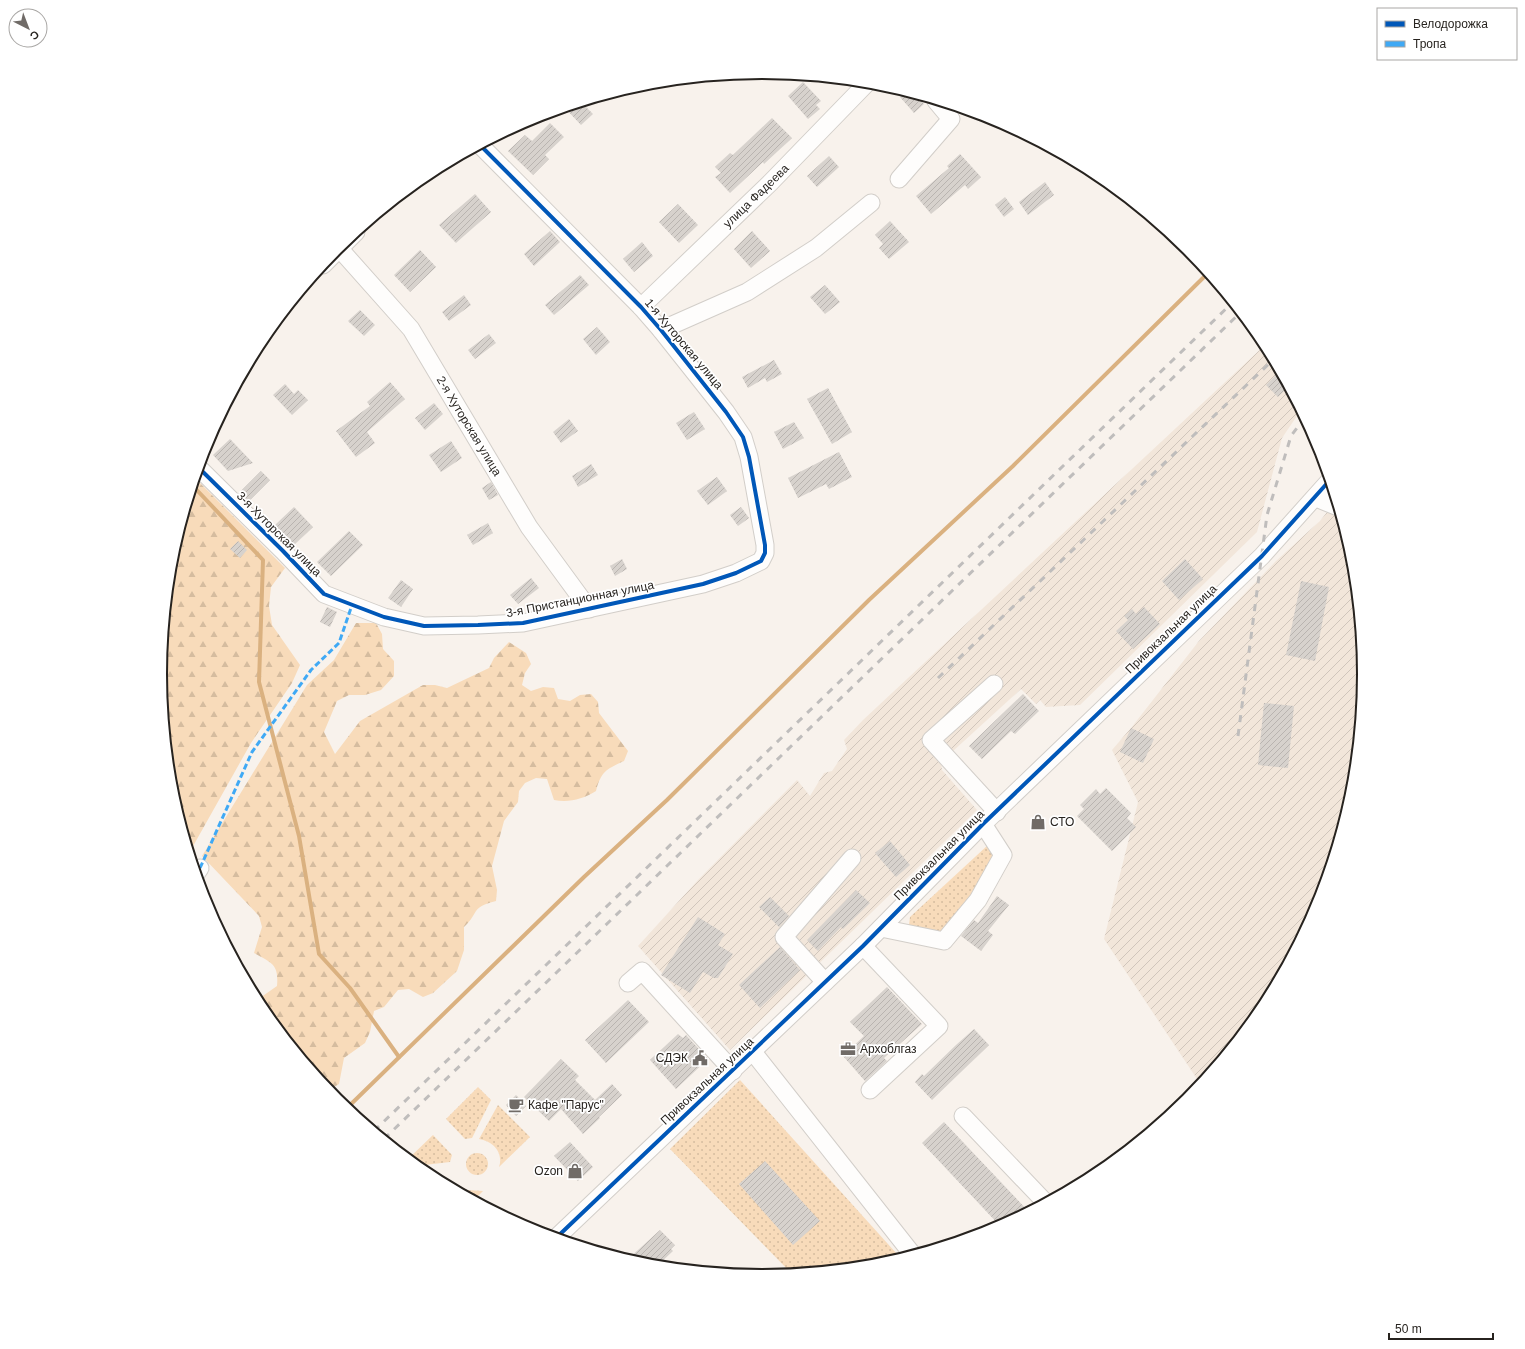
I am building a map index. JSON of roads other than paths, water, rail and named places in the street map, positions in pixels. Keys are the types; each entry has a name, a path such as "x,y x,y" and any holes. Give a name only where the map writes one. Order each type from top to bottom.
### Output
{"street":[{"name":"улица Фадеева","path":"641,307 770,183 863,87"},
{"path":"899,179 951,119 941,107"},
{"name":"1-я Хуторская улица","path":"484,149 641,307 726,412 743,437 749,457 765,545 765,553 761,561"},
{"path":"661,330 747,292 816,248 871,203"},
{"name":"2-я Хуторская улица","path":"342,252 411,329 529,527 589,609"},
{"name":"3-я Хуторская улица","path":"203,472 283,550 324,594 352,605"},
{"name":"Привокзальная улица","path":"560,1234 863,946 983,824 1262,556 1316,498 1326,485"},
{"path":"1316,498 1333,505"},
{"name":"3-я Пристанционная улица","path":"352,605 384,617 424,626 522,623 704,584 736,574 761,561"},
{"path":"994,684 931,740 996,812"},
{"path":"881,928 944,941 978,900 1004,855 983,824"},
{"path":"825,982 784,937 852,858"},
{"path":"863,946 872,964 939,1026 870,1090"},
{"path":"628,983 642,971 733,1071"},
{"path":"753,1052 910,1252"},
{"path":"963,1116 1043,1200"}],"waterway":[{"path":"351,1105 584,877 667,800 869,600 1013,466 1205,276"},
{"path":"197,490 263,560 259,682 299,836 319,954 350,988 399,1057"}],"railway":[{"path":"377,1128 1229,305"},
{"path":"387,1136 1237,315"},
{"path":"938,678 1270,363"},
{"path":"1238,736 1267,515 1291,436 1302,422"}],"place":[{"name":"СТО","path":"1038,822"},
{"name":"Архоблгаз","path":"848,1049"},
{"name":"СДЭК","path":"700,1058"},
{"name":"Кафе \"Парус\"","path":"516,1105"},
{"name":"Ozon","path":"575,1171"}]}
